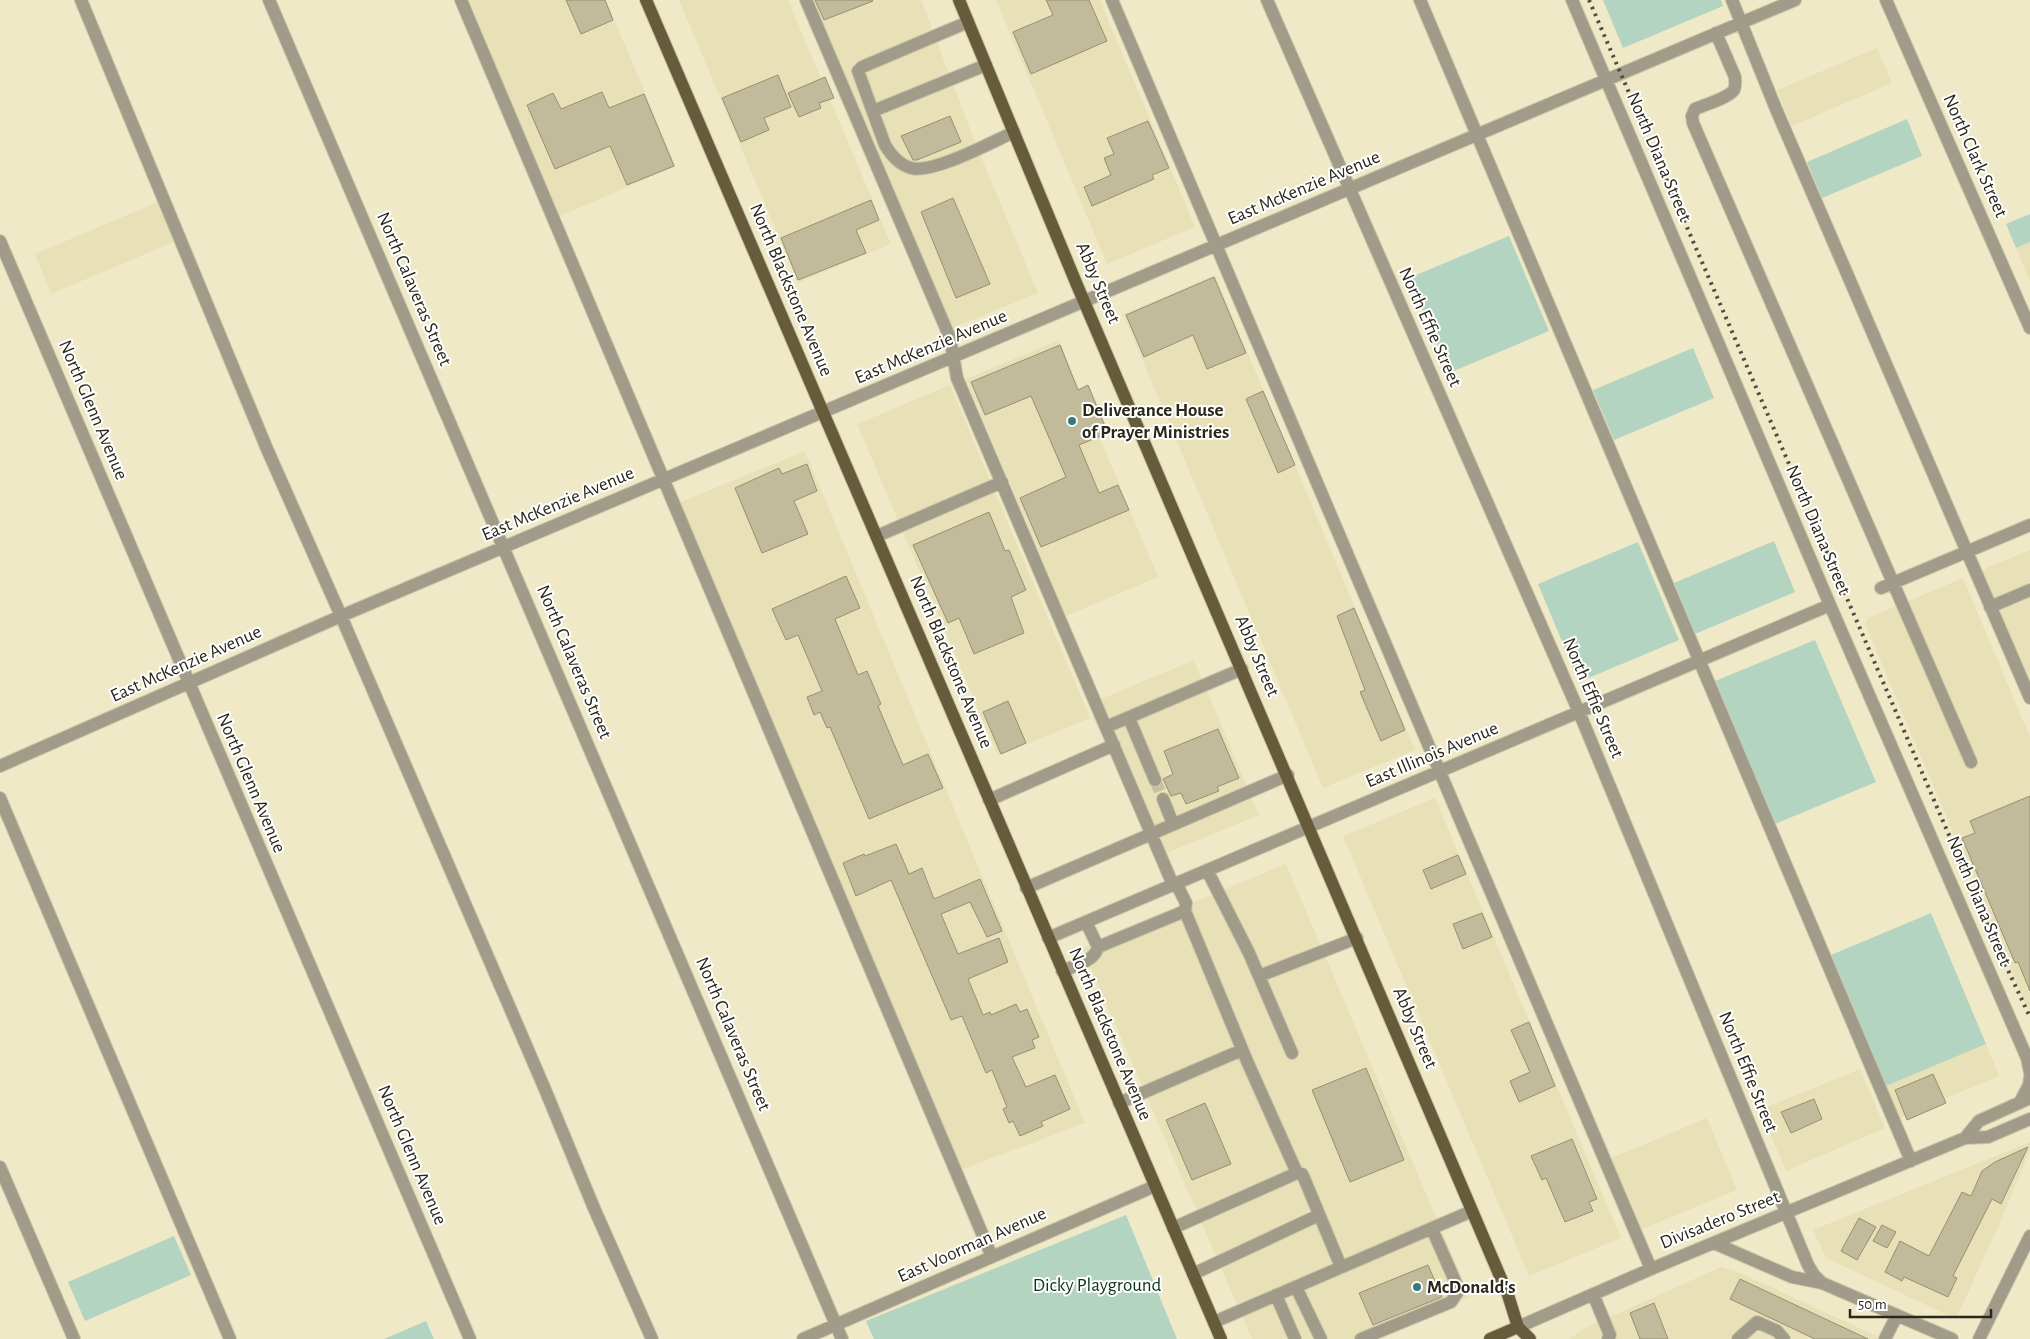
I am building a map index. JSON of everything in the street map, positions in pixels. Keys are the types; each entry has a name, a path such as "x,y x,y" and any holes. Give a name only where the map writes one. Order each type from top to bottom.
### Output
{"main road":[{"name":"North Blackstone Avenue","path":"646,0 1221,1339"},
{"name":"Abby Street","path":"959,0 1508,1295 1518,1327"},
{"name":"Divisadero Street","path":"1490,1339 1518,1327"},
{"path":"1512,1339 1518,1327 1530,1339"}],"street":[{"path":"81,0 267,449 341,616 544,1087 594,1208 652,1339"},
{"name":"North Calaveras Street","path":"269,0 842,1339"},
{"path":"461,0 992,1257"},
{"path":"806,0 950,338 957,378 1152,834 1186,903 1185,911 1242,1050 1297,1173"},
{"path":"1112,0 1650,1269"},
{"name":"North Effie Street","path":"1267,0 1580,712 1808,1265 1822,1283"},
{"path":"1420,0 1911,1161"},
{"name":"North Diana Street","path":"1572,0 1830,605 2027,1058 2030,1073"},
{"path":"1732,0 1776,109 2030,698"},
{"name":"East McKenzie Avenue","path":"0,766 504,546 1086,302 1795,0"},
{"name":"North Clark Street","path":"1886,0 2030,328"},
{"path":"968,22 862,67 858,72 885,145 891,155 912,168 928,168 1014,132"},
{"path":"1716,34 1735,77 1735,85 1728,94 1695,109 1692,116 1693,123 1971,762"},
{"path":"873,111 986,65"},
{"name":"North Glenn Avenue","path":"0,241 470,1339"},
{"path":"877,536 1002,482"},
{"path":"1881,588 2030,525"},
{"path":"1990,607 2030,590"},
{"name":"East Illinois Avenue","path":"1048,938 1830,605"},
{"path":"1106,727 1242,669"},
{"path":"1129,718 1155,780"},
{"path":"989,800 1114,746"},
{"path":"1026,888 1288,775"},
{"path":"0,798 230,1339"},
{"path":"1163,799 1173,824"},
{"path":"1208,870 1259,976 1292,1053"},
{"path":"1098,947 1185,911"},
{"path":"1062,971 1092,957 1097,952 1098,947 1086,922"},
{"path":"1259,976 1357,938"},
{"path":"1119,1103 1242,1050"},
{"path":"2025,1100 2030,1078"},
{"name":"Divisadero Street","path":"1965,1138 1979,1121 2025,1100"},
{"name":"Divisadero Street","path":"1518,1327 1650,1269 1965,1138 1988,1138 2028,1122"},
{"path":"0,1167 74,1339"},
{"path":"1173,1228 1297,1173 1302,1174 1341,1268"},
{"name":"East Voorman Avenue","path":"803,1339 1155,1186"},
{"path":"1214,1322 1472,1211"},
{"path":"1193,1274 1320,1215"},
{"path":"1361,1339 1451,1302 1459,1290 1432,1229"},
{"path":"1980,1339 2030,1236"},
{"path":"1714,1243 1792,1277 1822,1283 1952,1339"},
{"path":"1296,1286 1320,1339"},
{"path":"1593,1294 1610,1336 1608,1339"},
{"path":"1276,1295 1295,1339"},
{"path":"1885,1339 1897,1315"},
{"path":"1738,1339 1757,1322 1777,1331 1784,1339"}],"shaded area":[{"path":"469,0 606,0 676,166 558,217"},
{"path":"679,0 788,0 891,244 798,283"},
{"path":"812,0 921,0 979,152 1038,293 946,331"},
{"path":"996,0 1100,0 1195,227 1107,264"},
{"path":"1877,48 1892,83 1792,126 1777,90"},
{"path":"160,201 176,241 51,294 35,254"},
{"path":"2030,242 2030,282 2016,248"},
{"path":"1215,275 1415,750 1323,788 1123,314"},
{"path":"1059,340 1158,577 1066,616 966,379"},
{"path":"950,385 1090,718 998,756 857,424"},
{"path":"805,451 1085,1123 958,1171 676,504"},
{"path":"2030,550 2030,693 1979,571"},
{"path":"1963,578 2030,737 2030,1015 1865,624 1868,618"},
{"path":"1194,660 1259,815 1167,853 1101,699"},
{"path":"1435,798 1621,1238 1529,1276 1343,836"},
{"path":"1286,864 1470,1297 1370,1339 1252,1339 1082,948"},
{"path":"1986,1044 1999,1076 1899,1118 1886,1086"},
{"path":"1860,1069 1885,1128 1786,1171 1760,1110"},
{"path":"1707,1118 1737,1190 1637,1231 1607,1160"},
{"path":"2030,1142 2030,1150 2002,1218 1956,1319 1826,1258 1813,1230"},
{"path":"1721,1267 1736,1271 1883,1339 1569,1339 1583,1329"}],"green space":[{"path":"1603,0 1721,0 1723,6 1623,48"},
{"path":"1907,119 1922,156 1822,198 1807,162"},
{"path":"2030,214 2030,242 2016,248 2006,224"},
{"path":"1509,236 1549,331 1449,373 1409,278"},
{"path":"1693,348 1714,398 1614,440 1593,390"},
{"path":"1774,541 1795,592 1695,634 1674,583"},
{"path":"1638,542 1679,640 1579,682 1538,584"},
{"path":"1815,640 1876,782 1775,824 1715,681"},
{"path":"1931,913 1986,1044 1886,1086 1831,955"},
{"name":"Dicky Playground","path":"1126,1215 1177,1339 874,1339 866,1321"},
{"path":"174,1236 191,1275 85,1321 68,1282"},
{"path":"426,1321 434,1339 384,1339"}],"building":[{"path":"566,0 605,0 613,20 581,34"},
{"path":"815,0 872,0 873,1 824,20"},
{"path":"1046,0 1089,0 1107,41 1031,74 1013,32 1053,15"},
{"path":"778,75 791,107 764,118 769,130 741,142 722,98"},
{"path":"825,77 834,98 819,103 821,108 799,117 788,93"},
{"path":"602,92 609,108 644,94 674,166 627,185 610,146 555,169 527,105 553,93 561,109"},
{"path":"950,116 961,142 913,160 901,136"},
{"path":"1148,121 1169,168 1152,175 1154,179 1092,206 1084,187 1111,175 1104,158 1114,154 1107,138"},
{"path":"953,198 990,284 956,298 921,212"},
{"path":"871,200 879,220 856,230 866,253 798,280 781,238"},
{"path":"1214,277 1246,353 1207,369 1193,335 1144,357 1126,315"},
{"path":"1060,345 1078,390 1088,385 1108,433 1079,445 1099,493 1118,485 1129,510 1041,547 1020,498 1066,477 1031,396 985,415 971,382"},
{"path":"1263,391 1295,465 1278,473 1246,399"},
{"path":"807,464 817,491 794,501 808,534 762,553 735,488 779,468 782,474"},
{"path":"989,512 1005,551 1009,550 1026,590 1011,597 1024,633 974,654 959,618 948,623 913,545"},
{"path":"846,576 860,608 835,619 858,675 867,671 881,704 878,706 903,765 928,754 943,788 869,819 830,727 827,728 820,712 814,715 807,697 822,691 798,635 786,640 772,609"},
{"path":"1354,608 1405,730 1381,741 1360,692 1365,690 1337,616"},
{"path":"1008,701 1026,743 1001,754 983,712"},
{"path":"1218,729 1239,778 1217,787 1219,791 1186,804 1181,793 1171,796 1163,779 1173,774 1164,751"},
{"path":"2030,796 2030,991 2018,962 2015,963 1962,838 1975,833 1970,821"},
{"path":"896,844 909,874 922,868 934,899 980,879 1002,931 987,937 970,902 941,914 958,954 999,938 1008,962 968,979 983,1015 990,1012 991,1015 1016,1004 1020,1012 1027,1009 1039,1037 1032,1040 1035,1048 1012,1057 1026,1087 1055,1075 1070,1109 1041,1122 1043,1126 1020,1136 1013,1121 1009,1123 1003,1109 1007,1107 992,1070 986,1073 962,1016 951,1020 891,880 856,896 843,863"},
{"path":"1458,855 1466,874 1431,889 1423,870"},
{"path":"1482,913 1492,937 1463,949 1453,924"},
{"path":"1529,1022 1555,1086 1519,1102 1510,1081 1530,1072 1511,1030"},
{"path":"1366,1068 1404,1160 1350,1182 1312,1090"},
{"path":"1933,1074 1946,1103 1907,1120 1895,1090"},
{"path":"1814,1099 1822,1119 1791,1133 1781,1112"},
{"path":"1205,1103 1231,1164 1192,1180 1166,1120"},
{"path":"1572,1139 1597,1199 1589,1202 1593,1211 1565,1222 1546,1178 1542,1180 1531,1156"},
{"path":"2028,1147 2001,1204 1992,1199 1953,1276 1957,1278 1948,1297 1904,1277 1902,1281 1885,1272 1900,1241 1929,1256 1962,1192 1971,1196 1982,1171 1995,1162"},
{"path":"1859,1218 1876,1227 1857,1260 1841,1251"},
{"path":"1882,1225 1896,1232 1887,1248 1873,1241"},
{"path":"1428,1265 1442,1297 1373,1325 1359,1293"},
{"path":"1740,1279 1868,1339 1815,1339 1730,1299"},
{"path":"1654,1303 1668,1339 1640,1339 1630,1313"}],"tunnel":[{"path":"1155,780 1163,799"}],"railway":[{"path":"1589,0 1999,951 2030,1017"}],"place":[{"name":"Deliverance House of Prayer Ministries","path":"1072,421"},
{"name":"McDonald's","path":"1417,1287"}]}
